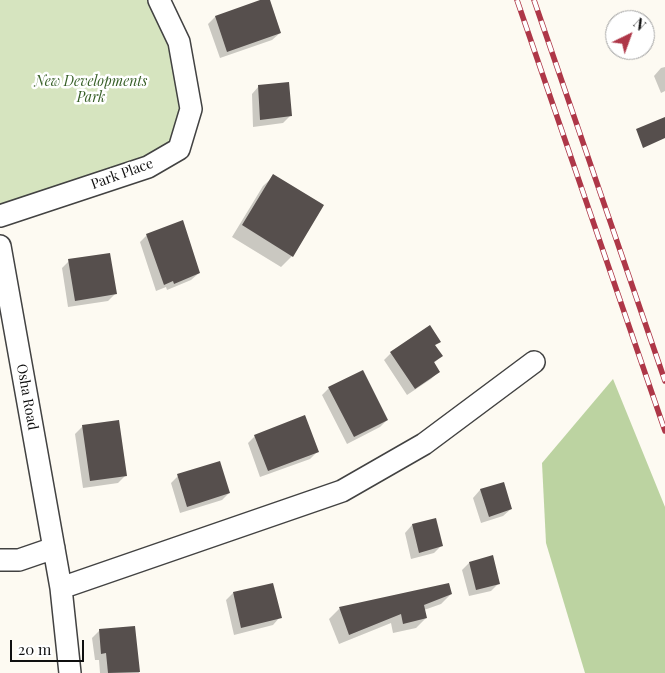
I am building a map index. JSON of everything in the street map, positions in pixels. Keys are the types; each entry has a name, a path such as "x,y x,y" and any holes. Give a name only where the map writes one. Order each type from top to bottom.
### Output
{"street":[{"name":"Park Place","path":"0,216 148,167 178,149 191,109 179,42 158,0"},
{"name":"Osha Road","path":"0,246 61,588 70,673"},
{"path":"61,588 342,491 424,444 534,362"},
{"path":"0,560 19,560 54,548"}],"green space":[{"name":"New Developments Park","path":"0,0 159,0 191,109 179,149 0,216"},
{"path":"613,379 665,507 665,673 585,673 546,543 542,463"}],"building":[{"path":"260,0 270,0 281,33 227,52 215,16"},
{"path":"289,82 292,116 260,120 258,85"},
{"path":"665,117 665,138 643,148 636,129"},
{"path":"273,174 324,205 293,257 242,225"},
{"path":"183,220 200,273 174,284 173,281 164,285 146,234"},
{"path":"110,253 117,294 75,301 68,259"},
{"path":"430,325 441,342 435,345 443,356 434,362 440,372 415,389 390,352"},
{"path":"363,370 388,420 354,437 328,387"},
{"path":"305,415 319,452 268,471 254,435"},
{"path":"119,420 127,476 90,481 82,425"},
{"path":"220,461 230,493 187,507 177,474"},
{"path":"504,482 512,509 489,517 480,489"},
{"path":"436,518 443,546 419,553 412,524"},
{"path":"493,555 500,584 476,590 469,562"},
{"path":"273,583 282,618 241,628 233,592"},
{"path":"449,583 452,594 424,605 427,618 403,624 401,614 349,635 339,607"},
{"path":"135,626 140,672 108,673 106,653 101,654 99,629"}],"railway":[{"path":"517,0 665,431"},
{"path":"534,0 665,381"}]}
